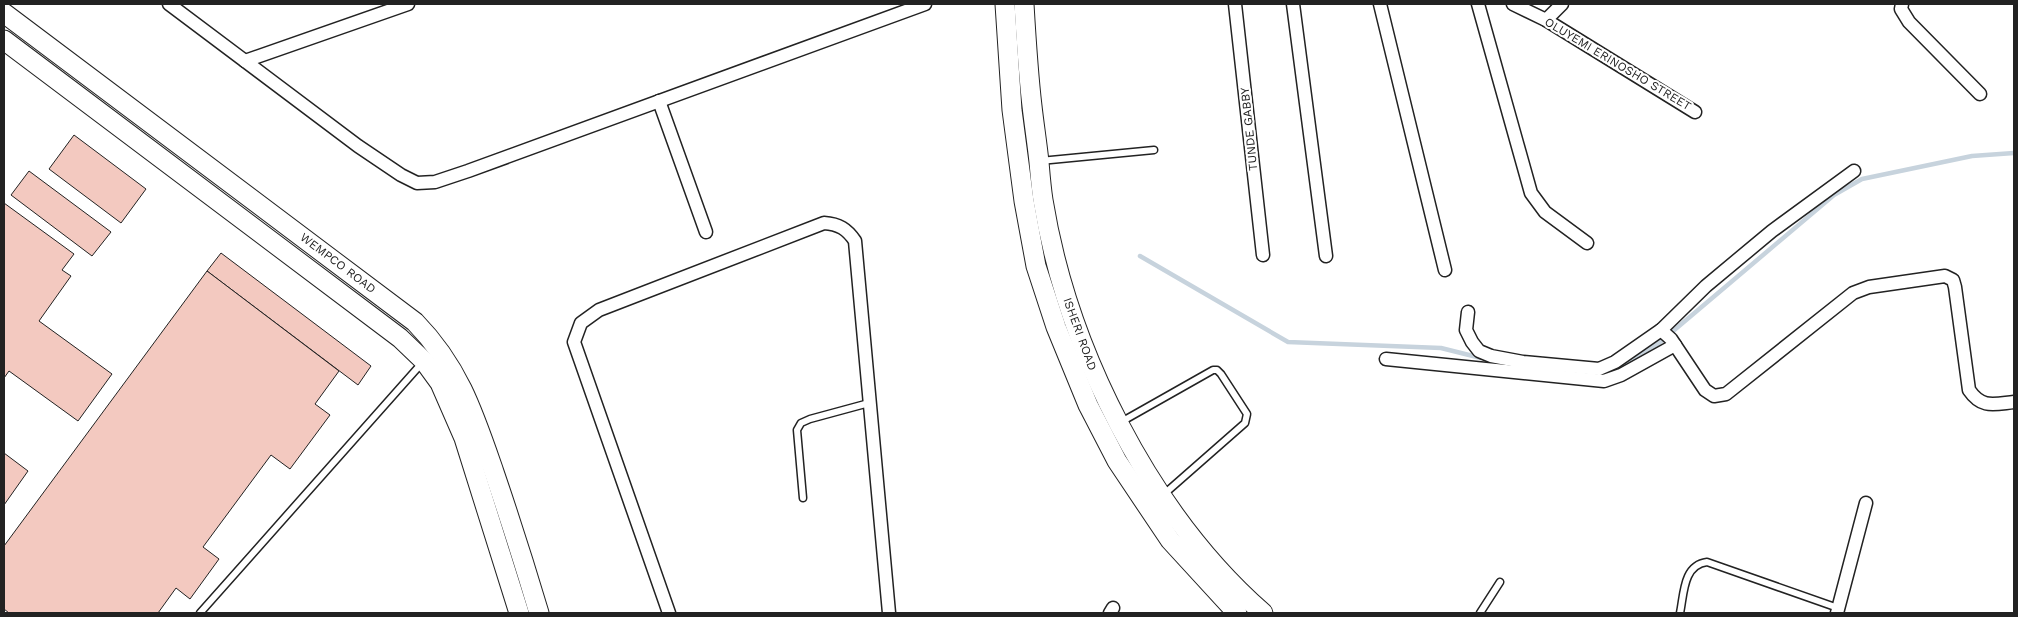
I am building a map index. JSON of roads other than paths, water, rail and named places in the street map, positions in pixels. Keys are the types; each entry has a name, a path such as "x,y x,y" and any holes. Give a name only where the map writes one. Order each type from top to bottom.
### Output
{"street":[{"path":"169,4 358,146 401,175 417,183 435,182 468,171 925,4"},
{"path":"245,61 408,4"},
{"name":"ISHERI ROAD","path":"1004,4 1012,110 1024,201 1036,266 1056,327 1088,405 1116,461 1170,540 1236,613"},
{"name":"ISHERI ROAD","path":"1024,4 1042,199 1056,262 1072,314 1094,371 1118,424 1162,496 1216,567 1248,601 1263,613"},
{"name":"TUNDE GABBY","path":"1235,4 1264,255"},
{"path":"1292,4 1326,256"},
{"path":"1380,4 1445,270"},
{"path":"1478,4 1531,193 1545,212 1588,243"},
{"name":"OLUYEMI ERINOSHO STREET","path":"1513,4 1546,20 1695,112"},
{"path":"1546,20 1562,4"},
{"path":"1902,4 1901,9 1909,22 1980,94"},
{"name":"WEMPCO ROAD","path":"4,13 416,322 435,342 454,372 476,419 516,534 539,613"},
{"name":"WEMPCO ROAD","path":"4,40 400,338 424,360 440,384 464,438 519,613"},
{"path":"659,101 706,232"},
{"path":"1386,359 1604,381 1621,375 1668,337 1706,286 1772,230 1854,171"},
{"path":"668,613 574,342 582,323 599,310 824,223 837,224 850,233 855,241 889,613"},
{"path":"1668,337 1705,390 1714,396 1726,394 1853,293 1869,287 1945,276 1952,280 1955,286 1969,390 1975,400 1985,404 2014,402"},
{"path":"1468,312 1466,330 1479,351 1491,356 1523,362 1599,369 1668,337"},
{"path":"1837,610 1866,503"},
{"path":"496,541 516,534"}],"lane":[{"path":"1039,161 1154,150"},
{"path":"200,613 424,360"},
{"path":"1118,424 1213,370 1218,370 1247,414 1245,423 1162,496"},
{"path":"803,498 796,430 801,423 810,419 870,403"},
{"path":"1680,613 1687,576 1700,563 1707,562 1837,610"},
{"path":"1480,613 1500,582"}],"waterway":[{"path":"1600,373 1613,372 1659,343 1834,195 1862,179 1972,156 2014,153"},
{"path":"1140,256 1288,342 1441,348 1481,358"}]}
